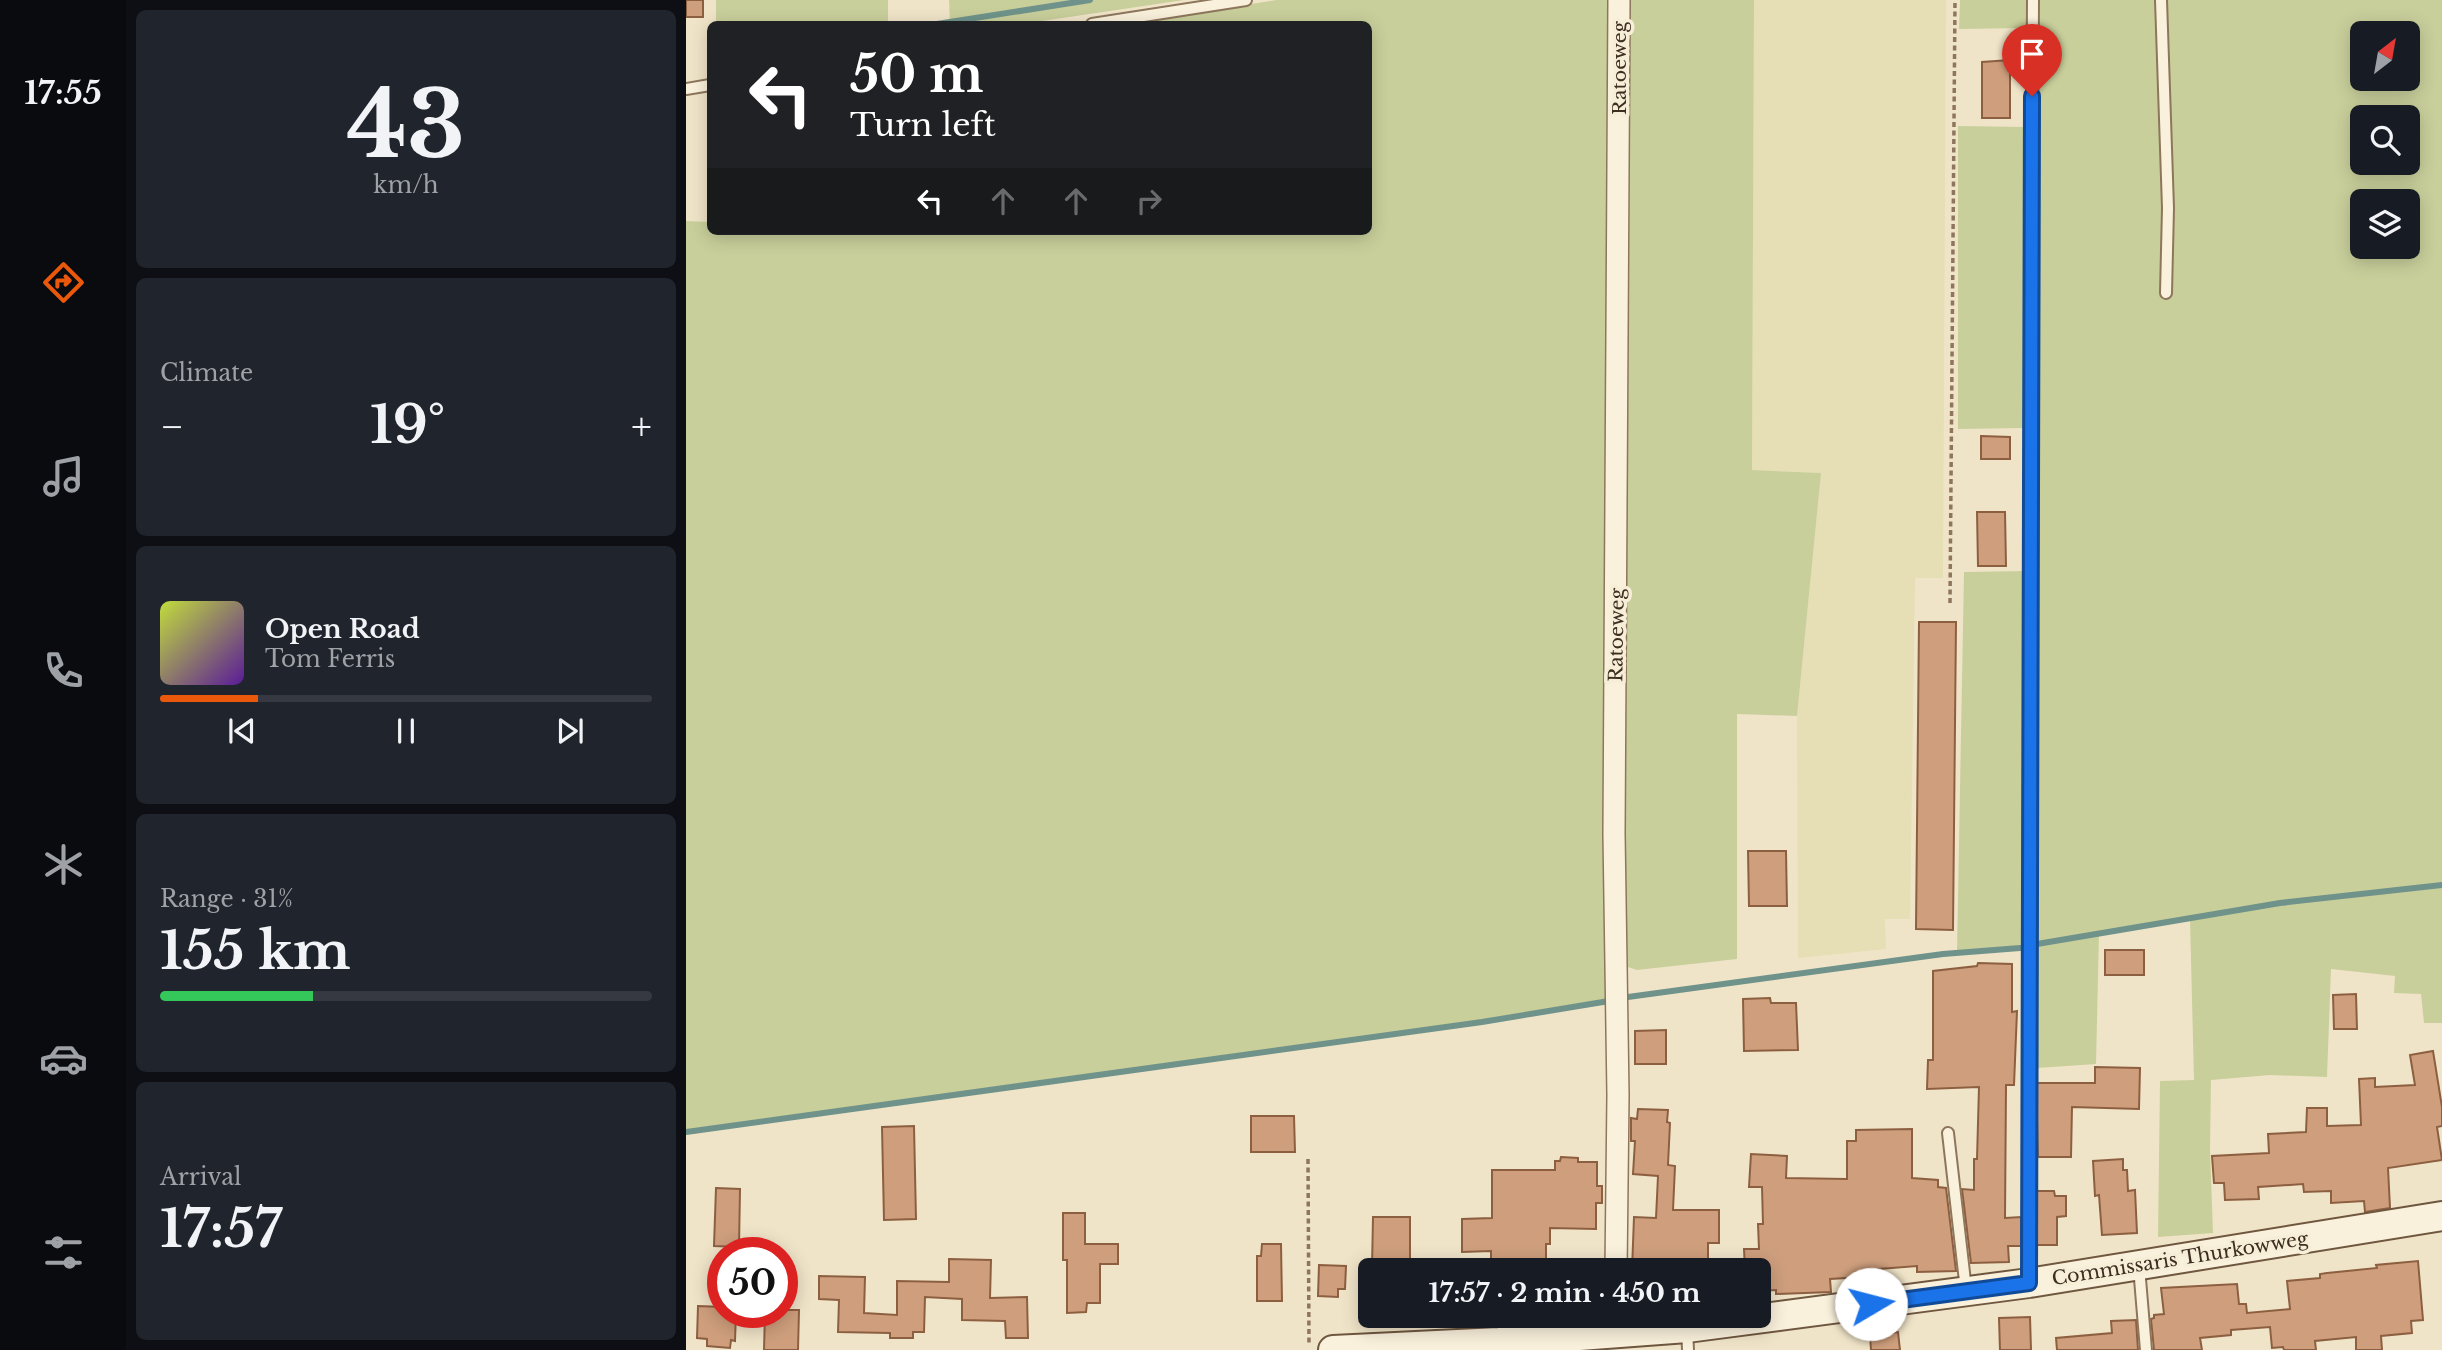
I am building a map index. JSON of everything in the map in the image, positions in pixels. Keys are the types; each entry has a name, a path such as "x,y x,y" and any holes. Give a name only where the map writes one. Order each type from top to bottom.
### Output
{"main road":[{"name":"Commissaris Thurkowweg","path":"1635,1328 1688,1339 1966,1290 2139,1267 2184,1256 2442,1216"},
{"name":"Commissaris Thurkowweg","path":"1333,1350 1499,1346 1595,1328"}],"street":[{"name":"Ratoeweg","path":"1616,1258 1618,1003 1614,834 1619,0"}],"lane":[{"path":"1111,21 1247,0"},
{"path":"2029,1283 2033,0"},
{"path":"2161,0 2168,208 2166,293"},
{"path":"686,89 707,86"},
{"path":"1948,1133 1966,1290"},
{"path":"2139,1267 2146,1350"}],"path":[{"path":"1950,603 1955,0"},
{"path":"1308,1159 1309,1350"}],"shaded area":[{"path":"1754,0 1946,0 1943,578 1915,578 1910,919 1885,919 1886,949 1798,958 1797,716 1821,473 1752,470"}],"green space":[{"path":"716,0 888,0 888,21 716,21"},
{"path":"949,0 1184,0 1042,21 950,21"},
{"path":"1277,0 1612,0 1609,1001 1482,1022 686,1132 686,221 707,222 707,235 1372,235 1372,21 1141,21"},
{"path":"1627,0 1754,0 1752,470 1821,473 1797,716 1737,714 1737,959 1637,970 1625,966 1621,833"},
{"path":"1960,0 2027,0 2027,28 1959,29"},
{"path":"2040,0 2442,0 2442,1023 2424,1023 2421,994 2394,993 2395,976 2331,969 2327,1077 2270,1075 2211,1080 2213,1233 2158,1237 2160,1081 2194,1080 2190,919 2099,934 2096,1064 2037,1068 2037,955 2033,954"},
{"path":"1958,126 2025,127 2028,179 2027,428 1958,429"},
{"path":"2026,571 2023,945 1957,952 1964,572"}],"building":[{"path":"686,0 703,0 703,17 686,17"},
{"path":"2010,60 2010,118 1982,118 1982,62"},
{"path":"1981,436 2010,437 2010,459 1981,459"},
{"path":"1977,512 2005,512 2006,566 1978,566"},
{"path":"1919,622 1956,622 1953,930 1916,929"},
{"path":"1748,851 1786,851 1787,906 1749,906"},
{"path":"2105,950 2144,950 2144,975 2105,975"},
{"path":"1978,963 2012,964 2012,1012 2017,1011 2014,1085 2006,1085 2005,1218 2021,1217 2021,1246 2008,1246 2009,1262 1971,1263 1962,1189 1974,1190 1979,1087 1927,1089 1928,1060 1933,1060 1933,971 1977,966"},
{"path":"2356,994 2357,1029 2334,1029 2333,995"},
{"path":"1770,998 1771,1003 1796,1003 1798,1050 1744,1051 1743,999"},
{"path":"1666,1030 1666,1064 1635,1064 1635,1031"},
{"path":"2433,1051 2442,1107 2442,1126 2437,1127 2442,1160 2388,1168 2390,1208 2365,1212 2364,1201 2331,1203 2331,1191 2304,1192 2303,1184 2258,1187 2259,1199 2225,1200 2224,1183 2214,1183 2212,1156 2269,1153 2268,1134 2306,1132 2307,1108 2327,1108 2327,1126 2361,1125 2359,1079 2375,1078 2375,1087 2415,1085 2410,1055"},
{"path":"2095,1067 2140,1068 2139,1109 2072,1107 2071,1157 2038,1157 2036,1083 2095,1083"},
{"path":"1638,1109 1668,1110 1668,1165 1675,1166 1673,1210 1719,1210 1719,1243 1708,1243 1708,1258 1632,1258 1634,1217 1656,1218 1658,1176 1633,1174 1635,1141 1631,1141 1631,1118 1637,1119"},
{"path":"1251,1116 1294,1116 1295,1152 1251,1152"},
{"path":"914,1126 916,1219 884,1220 882,1127"},
{"path":"1912,1129 1912,1178 1938,1180 1938,1187 1946,1188 1956,1271 1917,1272 1917,1266 1879,1269 1880,1276 1830,1279 1831,1292 1776,1294 1776,1290 1771,1290 1771,1258 1744,1258 1744,1249 1759,1249 1758,1224 1763,1224 1762,1187 1749,1187 1751,1154 1787,1156 1786,1178 1847,1179 1847,1141 1856,1141 1856,1130"},
{"path":"1561,1157 1578,1158 1578,1162 1597,1162 1597,1186 1602,1186 1602,1203 1596,1203 1596,1229 1550,1228 1550,1244 1546,1244 1546,1258 1491,1258 1491,1251 1462,1252 1462,1219 1492,1218 1492,1170 1555,1170 1555,1161 1560,1161"},
{"path":"2123,1159 2123,1170 2127,1170 2128,1191 2135,1190 2137,1233 2102,1235 2099,1195 2095,1196 2093,1161"},
{"path":"716,1188 740,1189 739,1237 714,1237"},
{"path":"2037,1191 2054,1191 2055,1196 2066,1196 2066,1216 2057,1217 2057,1245 2037,1245"},
{"path":"1063,1213 1085,1213 1085,1244 1118,1244 1118,1264 1100,1264 1100,1303 1087,1303 1086,1312 1067,1313 1067,1260 1063,1260"},
{"path":"1373,1217 1410,1217 1410,1258 1372,1258"},
{"path":"1262,1244 1281,1244 1282,1301 1257,1301 1257,1256 1261,1256"},
{"path":"949,1259 991,1260 990,1298 1027,1297 1028,1338 1006,1338 1005,1321 962,1320 962,1299 925,1297 924,1332 913,1332 913,1338 890,1338 890,1333 838,1332 839,1300 819,1299 819,1276 865,1277 864,1313 897,1315 897,1281 949,1282"},
{"path":"2418,1261 2423,1320 2411,1321 2412,1333 2381,1336 2382,1350 2356,1350 2356,1337 2315,1341 2316,1350 2272,1348 2270,1327 2231,1330 2231,1335 2200,1338 2202,1350 2154,1350 2151,1319 2154,1315 2164,1314 2161,1288 2237,1284 2239,1304 2246,1304 2247,1313 2290,1309 2287,1281 2320,1278 2320,1274 2377,1268 2376,1265"},
{"path":"1319,1265 1346,1266 1345,1289 1338,1289 1338,1297 1318,1296"},
{"path":"698,1306 707,1306 707,1328 735,1328 735,1341 731,1340 730,1348 707,1346 707,1339 697,1338"},
{"path":"799,1310 798,1350 764,1350 765,1328 798,1328"},
{"path":"2030,1317 2031,1350 2000,1350 1999,1318"},
{"path":"2136,1320 2138,1350 2057,1350 2056,1338 2112,1333 2111,1321"},
{"path":"1898,1332 1900,1350 1871,1350 1870,1335"}],"waterway":[{"path":"956,21 1090,0"},
{"path":"2037,944 2280,903 2442,885"},
{"path":"1628,997 1943,954 2020,948"},
{"path":"686,1132 1482,1022 1609,1001"}],"route":[{"path":"1871,1304 2029,1283 2032,96"}]}
